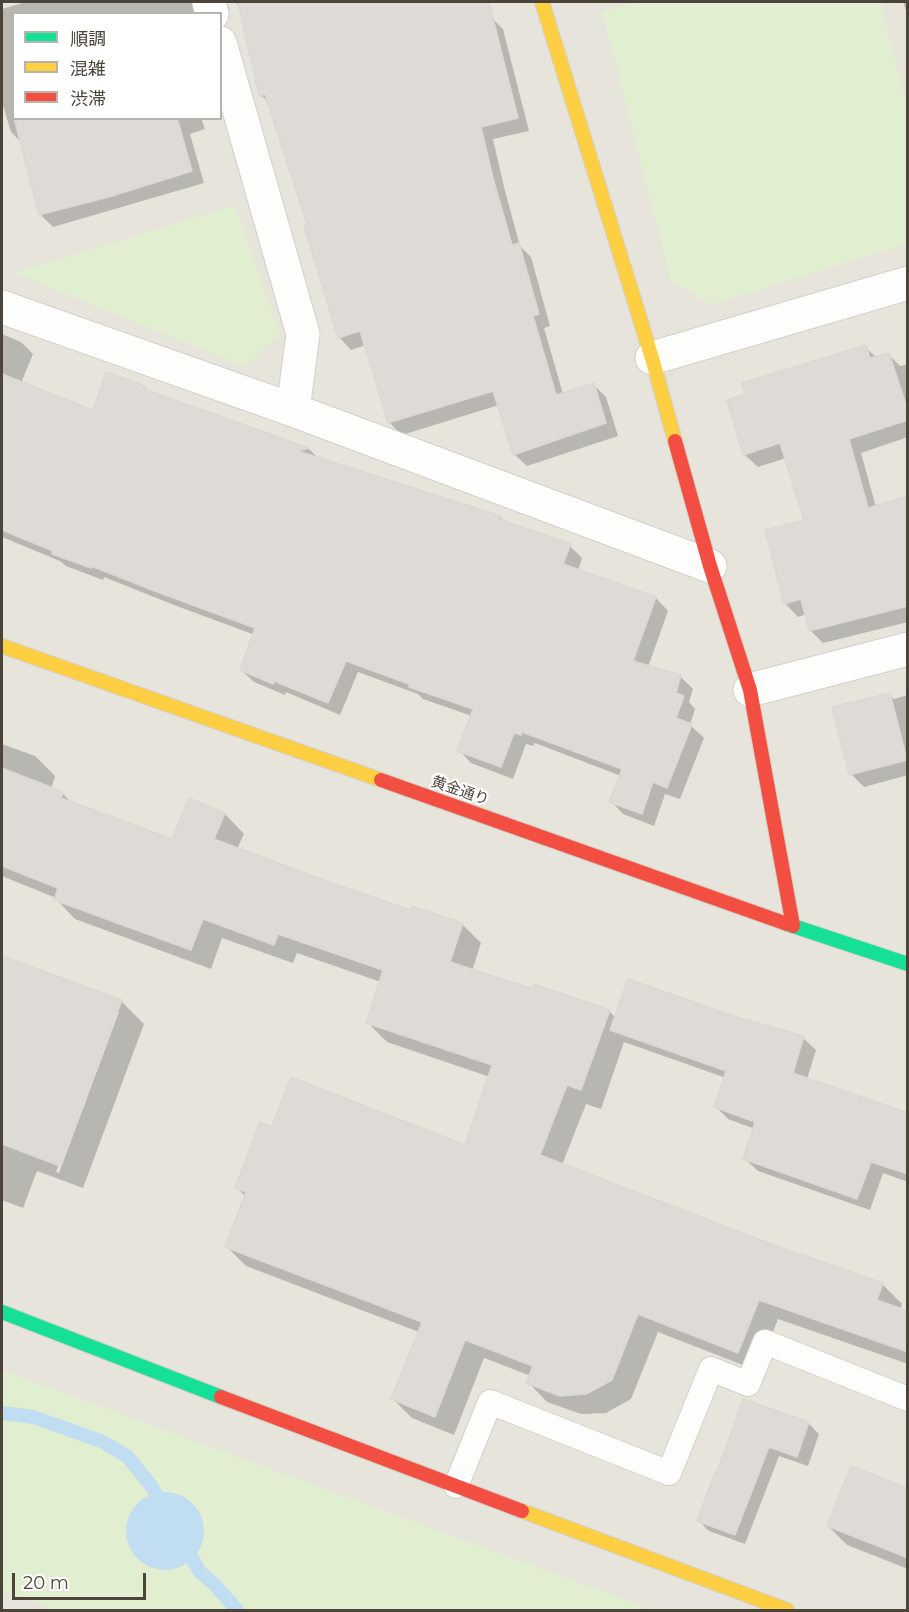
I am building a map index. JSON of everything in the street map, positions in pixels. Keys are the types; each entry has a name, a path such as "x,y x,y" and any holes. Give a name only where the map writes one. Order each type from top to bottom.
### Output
{"street":[{"path":"542,2 652,358 710,566 750,690 794,926"},
{"path":"222,49 303,334 293,410"},
{"path":"652,358 908,283"},
{"path":"2,307 293,410 710,566"},
{"name":"黄金通り","path":"2,646 794,926 908,964"},
{"path":"750,690 908,649"},
{"path":"2,1312 787,1611"}],"lane":[{"path":"456,1486 490,1402 669,1473 711,1369 748,1384 765,1342 908,1399"}],"shaded area":[{"path":"2,2 907,2 907,1610 2,1610"}],"green space":[{"path":"638,2 880,2 907,107 907,244 710,305 671,281 602,12"},
{"path":"235,205 280,335 245,367 15,273"},
{"path":"2,1370 643,1606 641,1610 56,1610 2,1590"}],"water":[{"path":"165,1492 180,1495 193,1503 201,1516 204,1531 201,1546 193,1559 180,1567 165,1570 150,1567 137,1559 129,1546 126,1531 129,1516 137,1503 150,1495"}],"building":[{"path":"238,2 489,2 518,118 481,127 493,178 512,245 519,243 539,314 533,316 556,395 594,383 606,423 513,455 493,391 388,423 360,331 338,338 304,226 307,225 265,94 259,96"},
{"path":"15,120 178,120 192,171 112,196 39,215"},
{"path":"866,345 870,358 889,353 908,411 908,420 849,439 868,508 908,496 908,606 809,631 801,599 784,604 765,530 804,520 780,443 743,455 727,400 745,394 742,383"},
{"path":"106,372 145,386 144,389 309,448 298,451 501,516 499,519 571,544 563,564 656,597 633,661 681,675 676,693 684,696 676,718 692,724 667,788 653,782 642,814 609,802 622,769 522,732 521,735 514,733 501,767 457,751 473,709 409,687 409,684 346,661 328,703 274,681 273,684 240,670 255,628 91,566 91,568 52,554 53,551 2,530 2,374 93,410"},
{"path":"890,693 907,760 849,775 832,707"},
{"path":"2,768 63,792 61,798 172,839 189,798 225,813 214,839 411,910 412,906 463,923 450,962 533,989 534,984 610,1010 581,1090 567,1085 540,1155 800,1255 883,1283 877,1300 908,1311 908,1352 759,1300 738,1353 638,1314 612,1380 586,1394 560,1396 526,1383 533,1366 465,1340 435,1417 391,1399 422,1322 225,1247 246,1192 235,1188 260,1122 272,1126 291,1077 465,1145 492,1065 366,1023 383,970 278,934 274,945 203,919 191,950 54,900 58,888 2,866"},
{"path":"2,956 122,1000 60,1166 2,1144"},
{"path":"628,979 740,1018 804,1036 793,1073 908,1113 908,1174 871,1162 857,1199 743,1159 755,1122 714,1107 726,1071 610,1030"},
{"path":"743,1399 809,1422 797,1457 769,1447 735,1535 697,1521"},
{"path":"851,1466 908,1488 908,1558 827,1526"}],"waterway":[{"path":"2,1414 33,1417 101,1441 127,1456 152,1487 164,1509"},
{"path":"184,1544 199,1571 237,1610"}],"traffic: fast":[{"path":"787,924 908,964"},
{"path":"2,1312 221,1397"}],"traffic: slow":[{"path":"542,2 652,358 675,441"},
{"path":"2,646 381,780"},
{"path":"522,1511 787,1610"}],"traffic: jam":[{"path":"675,441 710,566 750,690 793,926"},
{"path":"381,780 787,924"},
{"path":"221,1397 522,1511"}]}
